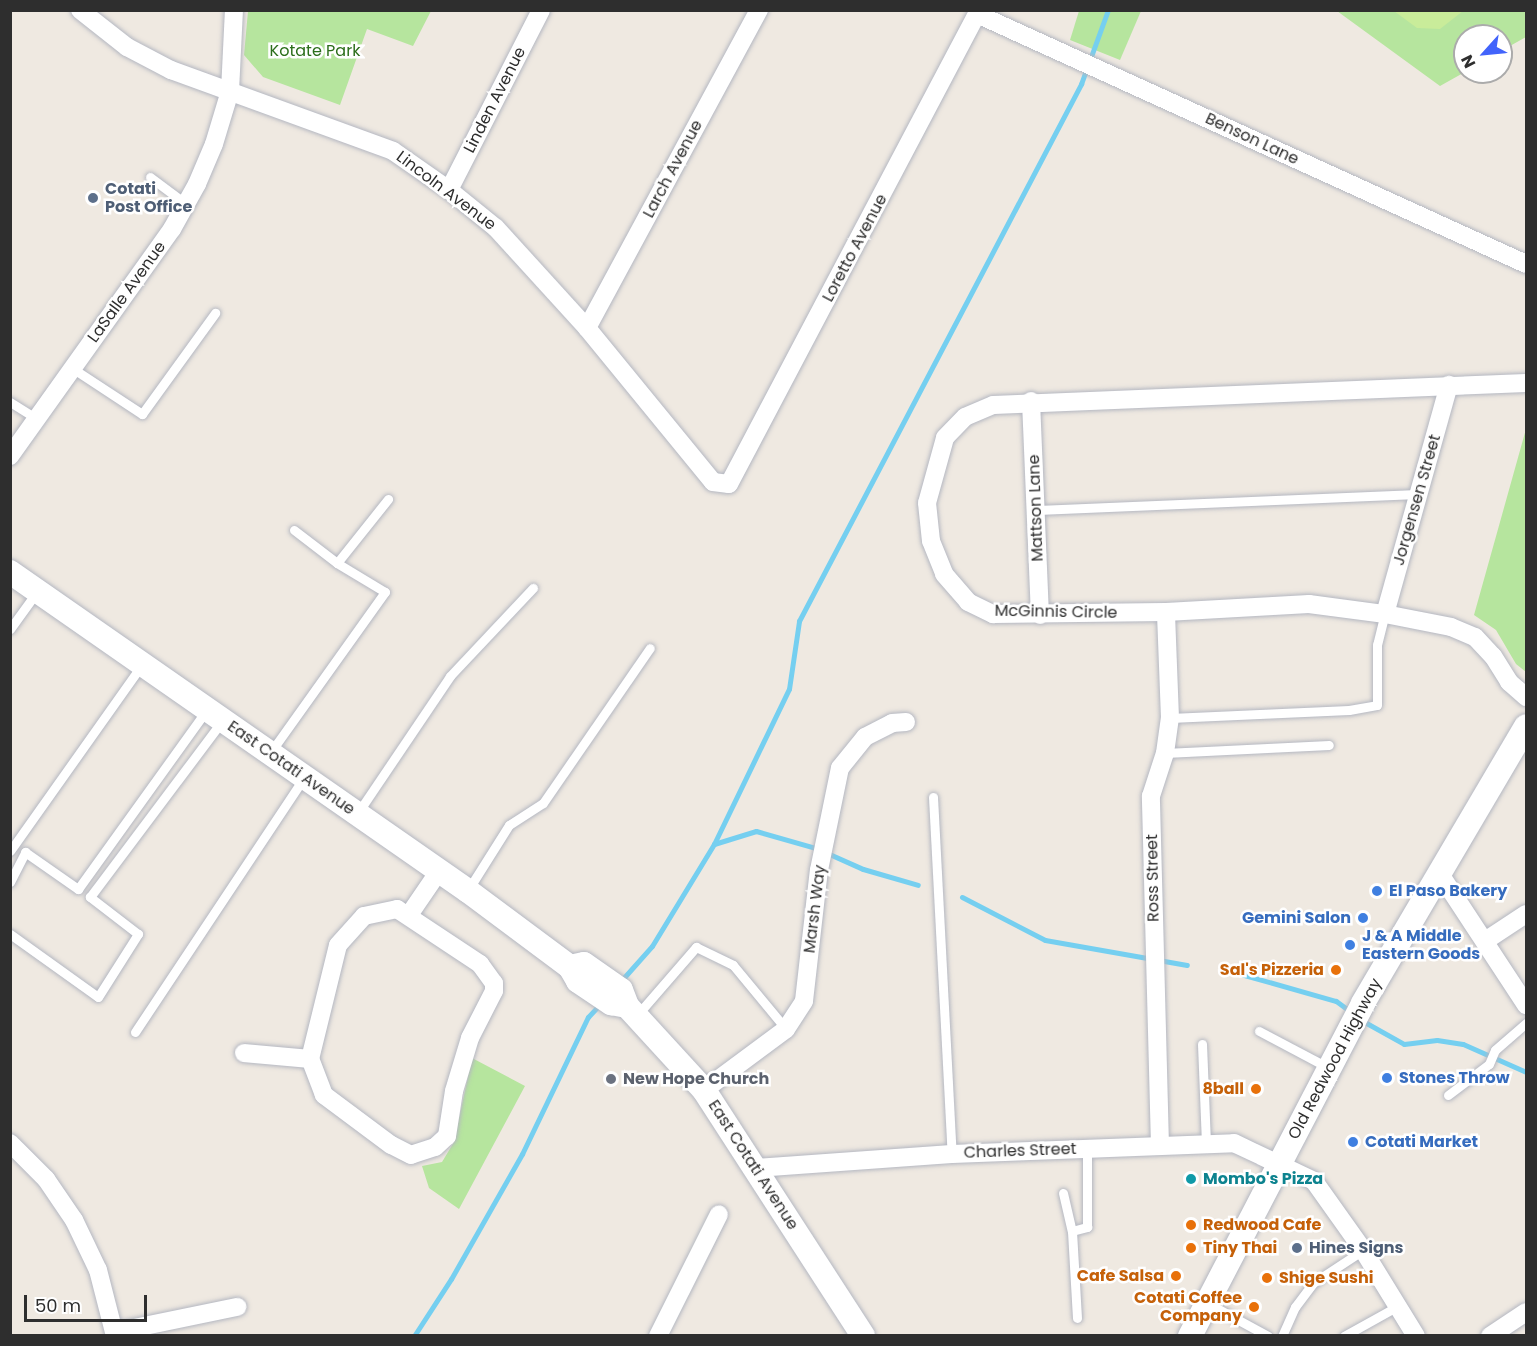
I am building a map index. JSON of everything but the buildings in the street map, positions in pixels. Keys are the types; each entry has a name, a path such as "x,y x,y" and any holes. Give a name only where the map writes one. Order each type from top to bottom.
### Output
{"main road":[{"name":"East Cotati Avenue","path":"10,572 468,891 570,967 578,981 602,986 611,1003 633,1010 704,1090 863,1335"},
{"name":"Old Redwood Highway","path":"1190,1335 1331,1069 1363,1003 1527,726"}],"street":[{"name":"Lincoln Avenue","path":"80,10 127,47 171,70 393,151 448,190 496,228 587,328 713,482 729,484"},
{"name":"LaSalle Avenue","path":"10,456 172,229 186,204 214,144 230,91 234,10"},
{"name":"Linden Avenue","path":"448,190 541,10"},
{"name":"Larch Avenue","path":"587,328 759,10"},
{"name":"Benson Lane","path":"978,12 1106,73 1527,264"},
{"name":"Loretto Avenue","path":"729,484 978,12"},
{"name":"McGinnis Circle","path":"1527,383 1031,401 993,405 965,417 945,438 927,503 931,541 944,574 968,602 993,614 1166,612 1309,604 1385,614 1451,627 1475,637 1493,656 1509,682 1527,697"},
{"name":"Jorgensen Street","path":"1385,614 1449,385"},
{"name":"Mattson Lane","path":"1031,401 1040,615"},
{"name":"Ross Street","path":"1160,1146 1151,796 1165,753 1170,718 1166,612"},
{"name":"Marsh Way","path":"704,1090 786,1029 804,1001 819,870 840,768 865,737 892,723 906,722"},
{"path":"409,915 439,871"},
{"path":"1440,873 1527,1005"},
{"path":"397,909 409,915 480,964 494,983 494,992 470,1038 453,1091 447,1136 435,1147 417,1154 391,1145 324,1095 310,1059 338,945 364,916 374,912 397,909"},
{"path":"1485,941 1527,914"},
{"path":"244,1053 310,1059"},
{"path":"10,1143 46,1179 74,1220 98,1270 115,1334 237,1306"},
{"name":"Charles Street","path":"756,1168 952,1154 1234,1143 1314,1181 1364,1250 1416,1335"},
{"path":"658,1335 719,1214"},
{"path":"1490,1335 1527,1312"}],"lane":[{"path":"150,177 186,204"},
{"path":"72,368 142,414 215,313"},
{"path":"10,402 37,419"},
{"path":"1036,510 1419,494"},
{"path":"337,563 388,499"},
{"path":"270,753 385,592 337,563 294,530"},
{"path":"357,814 450,676 533,588"},
{"path":"10,629 38,591"},
{"path":"1170,718 1349,710 1377,705 1377,645 1385,614"},
{"path":"468,891 509,825 543,804 650,648"},
{"path":"10,851 142,664"},
{"path":"10,882 25,852 78,889 215,715"},
{"path":"10,934 98,997 138,934 90,897 215,715"},
{"path":"1165,753 1329,745"},
{"path":"135,1032 304,777"},
{"path":"933,796 952,1154"},
{"path":"633,1010 696,947 733,965 786,1029"},
{"path":"1448,1095 1489,1064 1495,1050 1527,1023"},
{"path":"1259,1031 1331,1069"},
{"path":"1202,1044 1206,1144"},
{"path":"1072,1231 1088,1227 1087,1149"},
{"path":"1063,1193 1072,1231 1077,1318"},
{"path":"1282,1335 1295,1307 1313,1282 1364,1250"},
{"path":"1207,1303 1268,1335"},
{"path":"1344,1335 1398,1306"}],"green space":[{"name":"Kotate Park","path":"248,10 431,11 413,46 367,29 340,105 263,77 244,55"},
{"path":"1079,11 1141,11 1120,60 1070,40"},
{"path":"1337,11 1526,11 1526,37 1513,44 1513,24 1453,24 1453,79 1440,86"},
{"path":"1394,11 1463,11 1440,29 1417,28"},
{"path":"1526,429 1526,672 1516,664 1496,630 1474,615"},
{"path":"472,1058 525,1086 459,1209 429,1188 422,1166 442,1162 454,1142"}],"waterway":[{"path":"620,982 652,946 714,844 789,689 799,621 1081,84 1108,10"},
{"path":"714,844 756,831 819,849"},
{"path":"827,853 863,869 918,885"},
{"path":"962,897 1045,940 1187,965"},
{"path":"1237,973 1336,1001 1351,1012"},
{"path":"414,1336 451,1279 522,1154 588,1017 600,1004"},
{"path":"1361,1020 1404,1044 1437,1040 1463,1044 1526,1072"}],"place":[{"name":"Cotati Post Office","path":"93,198"},
{"name":"El Paso Bakery","path":"1377,891"},
{"name":"Gemini Salon","path":"1363,918"},
{"name":"J & A Middle Eastern Goods","path":"1350,945"},
{"name":"Sal's Pizzeria","path":"1336,970"},
{"name":"Stones Throw","path":"1387,1078"},
{"name":"New Hope Church","path":"611,1079"},
{"name":"8ball","path":"1256,1089"},
{"name":"Cotati Market","path":"1353,1142"},
{"name":"Mombo's Pizza","path":"1191,1179"},
{"name":"Redwood Cafe","path":"1191,1225"},
{"name":"Tiny Thai","path":"1191,1248"},
{"name":"Hines Signs","path":"1297,1248"},
{"name":"Cafe Salsa","path":"1176,1276"},
{"name":"Shige Sushi","path":"1267,1278"},
{"name":"Cotati Coffee Company","path":"1254,1307"}]}
